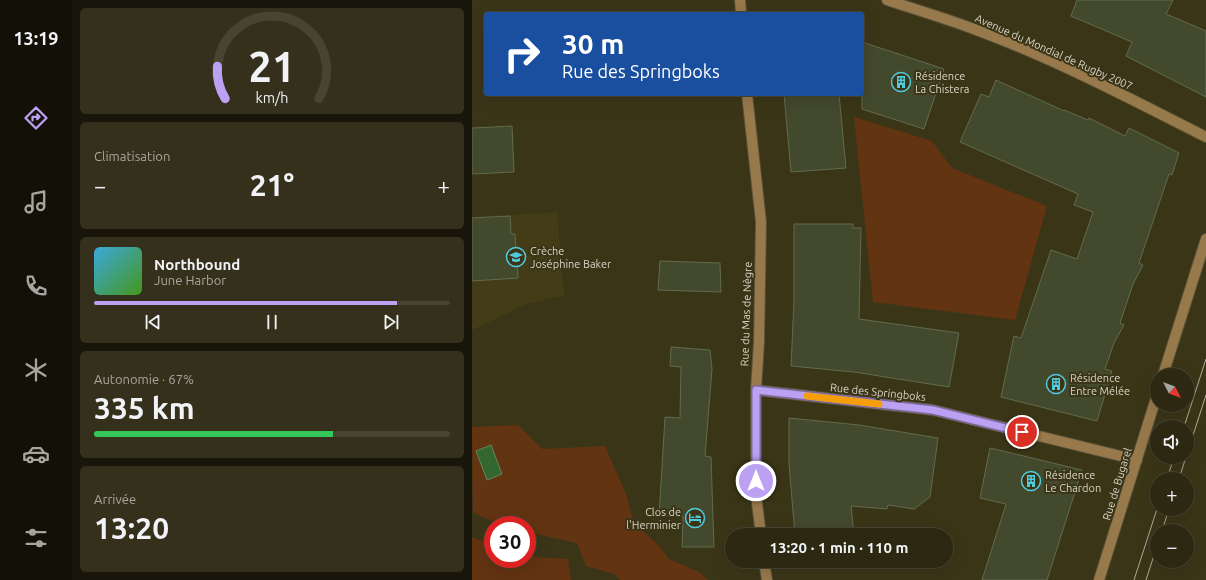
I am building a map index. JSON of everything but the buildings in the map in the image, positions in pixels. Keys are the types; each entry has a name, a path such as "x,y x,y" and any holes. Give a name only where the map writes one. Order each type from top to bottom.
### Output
{"street":[{"path":"740,0 741,12"},
{"name":"Avenue du Mondial de Rugby 2007","path":"887,0 980,31 1041,57 1097,82 1206,137"},
{"name":"Rue du Mas de Nègre","path":"747,96 760,222 759,342 756,390 756,495 760,528"},
{"path":"1165,368 1206,239"},
{"name":"Rue des Springboks","path":"756,390 933,410 1136,460"},
{"name":"Rue de Bugarel","path":"1099,580 1152,412"},
{"path":"765,568 767,580"}],"shaded area":[{"path":"854,117 932,141 952,168 1047,206 1015,320 873,302"},
{"name":"Crèche Joséphine Baker","path":"557,212 564,296 526,304 472,330 472,217"},
{"path":"518,425 542,449 605,446 626,494 633,521 660,547 669,559 699,572 708,580 620,580 614,574 586,566 577,543 536,534 536,516 484,516 484,518 473,512 472,427"},
{"path":"491,445 502,474 487,480 476,451"},
{"path":"472,537 484,542 484,568 536,568 536,557 568,559 571,580 472,580"}],"tram line":[{"path":"1186,420 1206,359"},
{"path":"1194,432 1206,395"},
{"path":"1169,472 1172,464"},
{"path":"1181,472 1184,464"},
{"path":"1134,580 1155,516"},
{"path":"1164,524 1167,516"},
{"path":"1146,580 1150,568"}],"slow traffic":[{"path":"807,396 879,404"}],"place":[{"name":"Résidence La Chistera","path":"901,82"},
{"name":"Crèche Joséphine Baker","path":"516,257"},
{"name":"Résidence Entre Mélée","path":"1056,384"},
{"name":"Résidence Le Chardon","path":"1031,481"},
{"name":"Clos de l'Herminier","path":"695,518"}],"route":[{"path":"756,481 756,390 933,410 1022,432"}]}
